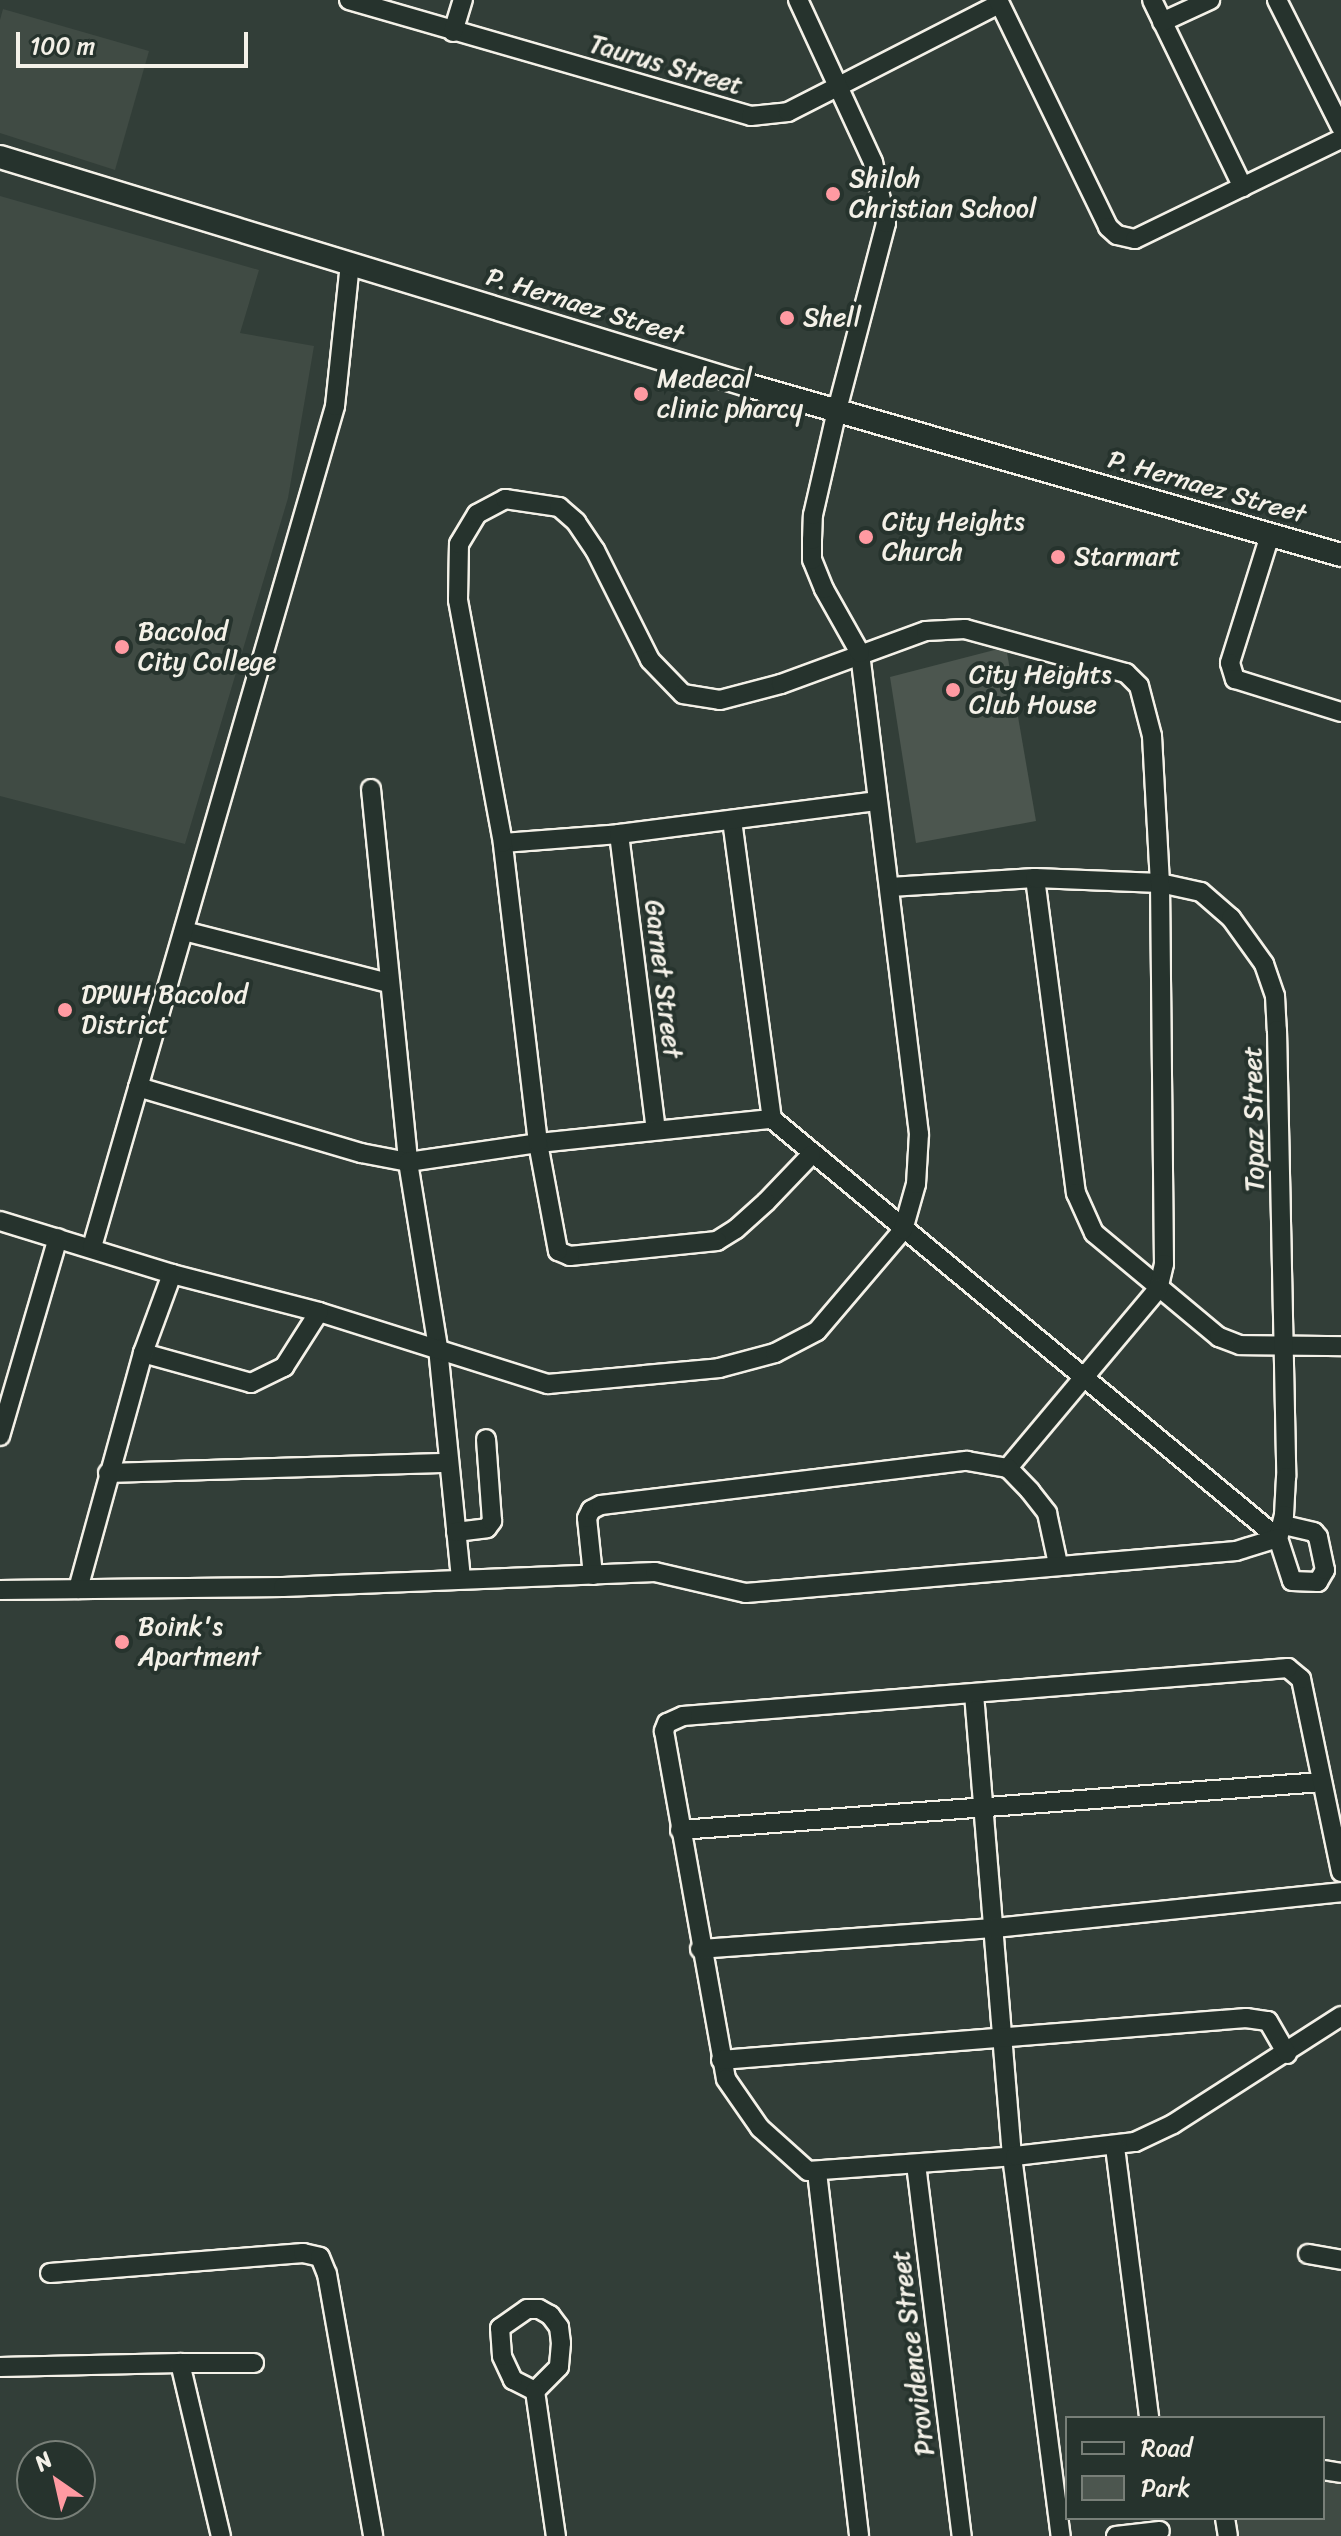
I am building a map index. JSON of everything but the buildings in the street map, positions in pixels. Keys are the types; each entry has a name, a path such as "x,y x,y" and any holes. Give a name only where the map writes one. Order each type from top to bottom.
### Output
{"main road":[{"name":"P. Hernaez Street","path":"0,157 837,410 1341,555"}],"street":[{"name":"Taurus Street","path":"349,0 751,116 788,112 840,88 998,2"},
{"path":"453,32 463,0"},
{"path":"0,1221 172,1274 319,1312 548,1384 748,1363 817,1331 903,1230 916,1184 919,1134 860,653 812,560 813,515 886,223 873,162 798,0"},
{"path":"1152,0 1243,187"},
{"path":"1162,22 1210,0"},
{"path":"1277,0 1341,127"},
{"path":"998,2 1108,227 1117,235 1135,239 1341,139"},
{"path":"92,1247 335,406 350,263"},
{"path":"811,1155 766,1202 717,1241 570,1256 558,1251 553,1240 538,1143 503,843 458,600 459,544 477,514 505,499 559,507 576,522 595,550 650,660 683,694 720,700 781,684 926,631 965,629 1126,673 1144,696 1152,736 1160,883 1166,1235 1158,1289 1008,1468"},
{"path":"1270,535 1230,663 1235,679 1341,712"},
{"path":"371,789 408,1162 438,1348 461,1579"},
{"path":"503,843 619,834 878,801"},
{"path":"0,1590 283,1587 664,1573 746,1593 1236,1551 1280,1532 1085,1379 811,1155 772,1119 732,820"},
{"name":"Garnet Street","path":"619,834 656,1130"},
{"path":"1035,878 1076,1193 1094,1233 1219,1337 1240,1345 1341,1346"},
{"name":"Topaz Street","path":"890,887 1035,878 1160,883 1201,892 1231,918 1264,964 1275,996 1285,1346 1280,1532"},
{"path":"184,931 388,983"},
{"path":"138,1087 361,1153 408,1162 538,1143 772,1119"},
{"path":"0,1436 58,1238"},
{"path":"78,1589 143,1353 172,1274"},
{"path":"143,1353 251,1383 284,1367 319,1312"},
{"path":"456,1532 487,1528 492,1521 486,1439"},
{"path":"593,1575 587,1518 591,1510 601,1505 967,1461 1008,1468 1047,1513 1058,1564"},
{"path":"108,1473 449,1463"},
{"path":"1341,1872 1301,1679 1288,1668 674,1718 664,1731 721,2060 735,2095 760,2128 808,2171 1115,2147 1155,2134 1287,2054 1341,2016"},
{"path":"974,1694 986,1808 1012,2156 1061,2536"},
{"path":"680,1830 1321,1782"},
{"path":"700,1949 994,1928 1341,1892"},
{"path":"721,2060 1002,2040 1246,2018 1268,2021 1287,2054"},
{"path":"1115,2147 1149,2416"},
{"name":"Providence Street","path":"916,2164 962,2536"},
{"path":"817,2172 859,2536"},
{"path":"50,2273 303,2253 320,2257 327,2274 373,2536"},
{"path":"1308,2254 1341,2260"},
{"path":"527,2309 539,2309 550,2315 559,2327 561,2343 559,2367 535,2391 513,2380 502,2356 500,2328 527,2309"},
{"path":"180,2363 221,2536"},
{"path":"0,2367 254,2363"},
{"path":"535,2391 556,2536"},
{"path":"1116,2536 1160,2528"}],"shaded area":[{"path":"3,9 149,51 115,170 0,133 0,20"},
{"name":"Bacolod City College","path":"0,196 259,270 240,333 314,346 288,498 185,844 0,796"},
{"path":"1325,2476 1341,2479 1341,2536 1237,2536 1235,2520 1325,2520"}],"green space":[{"path":"1006,647 1036,821 916,843 890,677"}],"place":[{"name":"Shiloh Christian School","path":"833,194"},
{"name":"Shell","path":"787,318"},
{"name":"Medecal clinic pharcy","path":"641,394"},
{"name":"City Heights Church","path":"866,537"},
{"name":"Starmart","path":"1058,557"},
{"name":"Bacolod City College","path":"122,647"},
{"name":"City Heights Club House","path":"953,690"},
{"name":"DPWH Bacolod District","path":"65,1010"},
{"name":"Boink's Apartment","path":"122,1642"}]}
